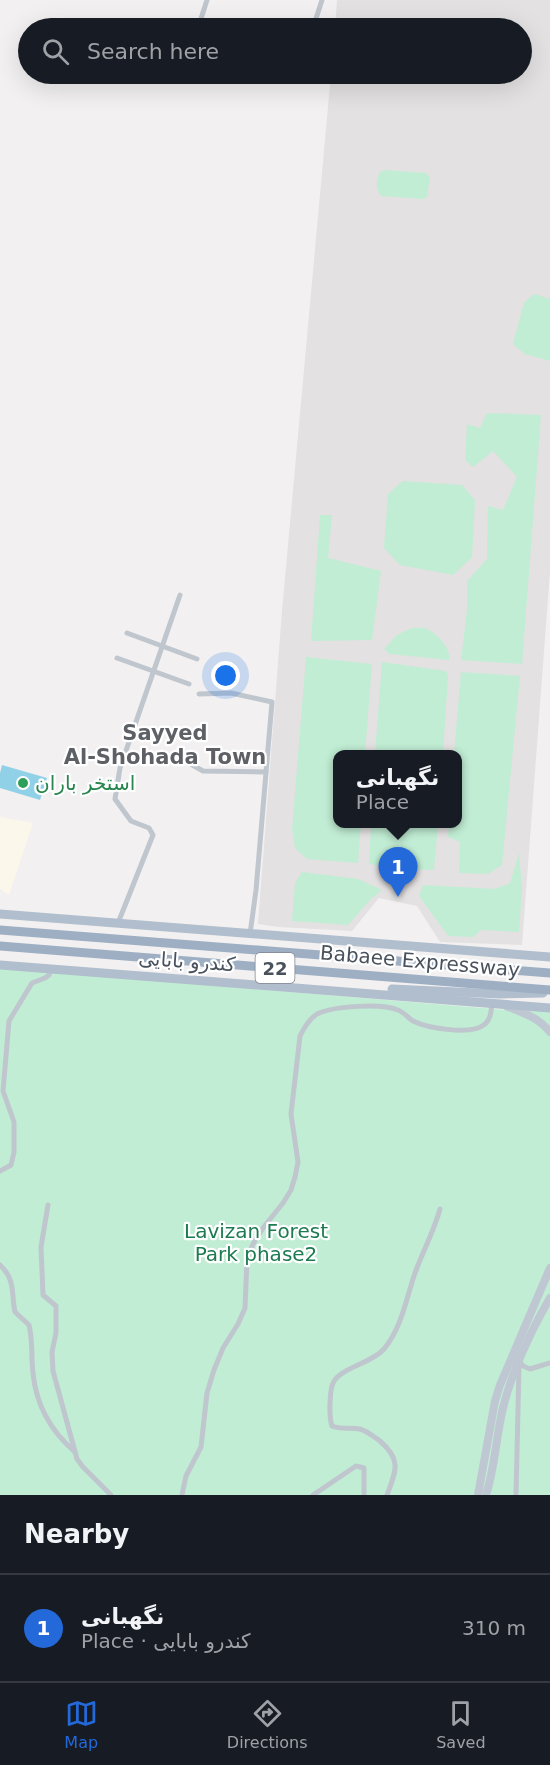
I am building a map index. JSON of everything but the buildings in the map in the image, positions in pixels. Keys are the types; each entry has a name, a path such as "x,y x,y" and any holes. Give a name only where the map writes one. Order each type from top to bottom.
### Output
{"highway":[{"name":"Babaee Expressway","path":"0,930 550,973"},
{"name":"Babaee Expressway","path":"0,946 550,991"}],"main road":[{"name":"کندرو بابایی","path":"0,915 550,957"},
{"name":"کندرو بابایی","path":"0,964 550,1008"},
{"path":"300,988 346,987 500,994 550,991"},
{"path":"496,1004 531,1016 544,1024 550,1032"},
{"path":"478,1495 500,1384 549,1271"},
{"path":"486,1495 503,1408 539,1316 550,1298"}],"street":[{"path":"201,18 207,0"},
{"path":"316,18 322,0"},
{"path":"118,923 153,835 149,828 131,821 115,799 120,768 180,595"},
{"path":"127,633 197,659"},
{"path":"117,658 189,684"},
{"path":"199,694 231,693 272,702 256,890 250,934"},
{"path":"180,758 202,771 266,772"},
{"path":"0,1171 12,1164 14,1152 14,1122 3,1091 9,1021 32,983 45,978 51,969"},
{"path":"182,1495 186,1476 201,1447 207,1393 214,1370 244,1308 247,1259 263,1228 291,1190 295,1177 298,1162 291,1114 300,1036 305,1025 316,1015 339,1008 366,1006 398,1010 414,1021 450,1030 472,1030 484,1025 496,1004"},
{"path":"48,1205 41,1247 43,1295 56,1306 56,1333 52,1352 53,1371 75,1453 83,1467 111,1495"},
{"path":"387,1495 396,1465 392,1453 363,1430 332,1426 330,1421 332,1387 338,1376 380,1353 396,1331 416,1270 430,1241 440,1209"},
{"path":"0,1265 14,1290 15,1312 29,1325 34,1381 42,1411 63,1442 75,1453"},
{"path":"520,1362 530,1369 550,1363"},
{"path":"516,1495 520,1362"},
{"path":"313,1495 357,1466 364,1468 364,1495"}],"shaded area":[{"path":"337,0 550,0 550,571 522,945 440,942 417,906 379,898 352,931 258,924 282,611 330,84 532,84 532,18 336,18"},
{"path":"0,817 33,823 9,895 0,889"}],"green space":[{"path":"385,170 426,173 430,178 427,197 423,199 381,196 377,181 380,172"},
{"path":"534,294 550,299 550,361 525,354 513,344 524,303"},
{"path":"487,413 541,415 522,664 461,660 467,610 467,581 487,559 488,506 503,510 517,477 493,451 473,467 465,460 467,424 480,428"},
{"path":"403,481 462,485 475,500 472,557 453,575 400,565 384,548 388,494"},
{"path":"320,515 332,515 328,558 381,571 372,640 311,641"},
{"path":"412,628 425,628 435,634 446,646 449,660 390,654 384,649 397,635"},
{"path":"306,657 372,664 365,750 333,750 333,828 361,828 358,863 307,859 295,848 292,830"},
{"path":"382,662 446,671 448,676 443,750 375,750"},
{"path":"461,672 520,676 502,865 488,874 459,873 460,842 448,837 449,828 462,828 462,750 454,750"},
{"path":"371,828 438,828 434,870 402,869 369,864"},
{"path":"519,853 522,888 519,932 481,930 473,937 448,936 419,896 423,885 495,889 510,883"},
{"path":"302,872 358,879 382,890 348,925 292,921 295,883"},
{"name":"Lavizan Forest Park phase2","path":"0,968 507,1010 550,1010 550,1495 0,1495"}],"water":[{"name":"استخر باران","path":"2,765 47,778 40,800 0,788"}],"place":[{"name":"استخر باران","path":"23,783"},
{"name":"نگهبانی","path":"398,897"}],"district":[{"name":"Sayyed Al-Shohada Town","path":"165,745"}]}
